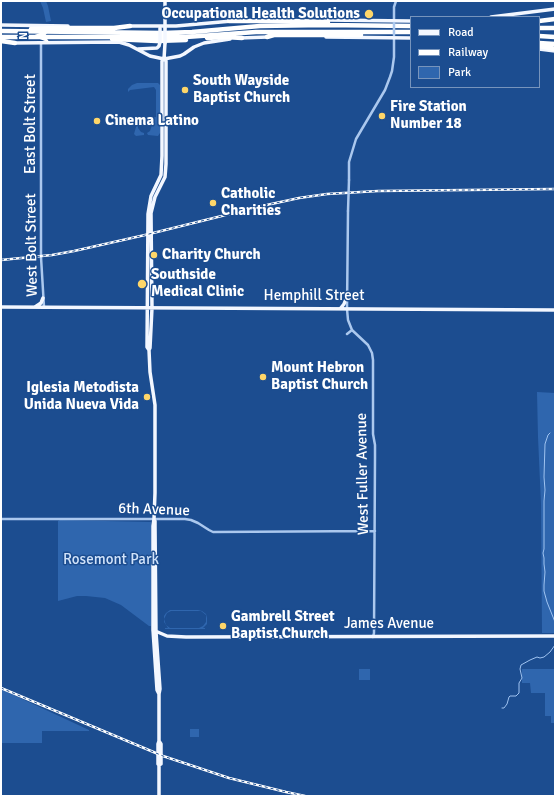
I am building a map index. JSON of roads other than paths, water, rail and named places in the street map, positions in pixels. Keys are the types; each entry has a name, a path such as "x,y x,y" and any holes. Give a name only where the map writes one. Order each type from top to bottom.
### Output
{"highway":[{"path":"541,20 555,18"},
{"path":"229,21 365,24 370,26"},
{"path":"1,33 40,28 114,28 130,26"},
{"path":"1,33 163,33 260,26 410,26"},
{"path":"540,28 555,28"},
{"path":"1,33 186,37 256,32 410,32"},
{"path":"267,37 362,35 367,32"},
{"path":"540,35 555,34"},
{"path":"540,35 555,37"},
{"path":"98,36 111,39 157,41 225,37 242,38"},
{"path":"1,42 15,43"},
{"path":"540,44 555,44"},
{"path":"540,44 555,50"}],"main road":[{"path":"150,272 148,208 152,194 161,175 162,61 164,59 165,43 165,1"},
{"path":"499,16 555,9"},
{"path":"1,25 130,26 165,28 229,21 267,19 410,21"},
{"path":"136,49 157,48 160,42 160,27"},
{"path":"15,43 119,42 129,45 149,56 164,59 180,56 194,47 204,43 242,38 394,36 410,38"},
{"path":"540,49 555,50"},
{"path":"159,796 161,744 159,741 159,694 157,690 154,602 155,410 149,366 149,350 147,347 150,308 151,213 155,197 164,178 166,164 166,61 164,59"},
{"path":"162,82 166,95"},
{"path":"162,138 166,123"},
{"path":"162,138 166,149"},
{"path":"162,156 163,162 166,164"},
{"path":"340,309 347,296"},
{"path":"35,307 41,303 43,298"},
{"name":"Hemphill Street","path":"1,308 373,308 555,310"},
{"name":"James Avenue","path":"155,631 167,636 180,637 555,636"}],"street":[{"name":"West Fuller Avenue","path":"373,637 375,445 372,434 373,369 372,353 365,341 352,330 348,320 349,171 350,157 356,139 385,90 390,77 393,61 394,7 396,1"},
{"name":"East Bolt Street","path":"41,42 42,182"},
{"name":"West Bolt Street","path":"42,182 41,257 44,307"},
{"path":"347,334 352,330"},
{"name":"6th Avenue","path":"1,519 191,520 213,532 375,531"}],"waterway":[{"path":"550,433 545,444 543,553 545,572 544,591 555,622"},
{"path":"502,708 504,708 507,704 510,696 516,696 519,693 519,683 522,678 520,669 521,665 537,657 544,657 555,645"}],"railway":[{"path":"1,260 52,255 74,251 262,206 327,194 378,191 555,189"},
{"path":"1,688 163,756 229,778 305,796"}],"place":[{"name":"Occupational Health Solutions","path":"369,14"},
{"name":"South Wayside Baptist Church","path":"185,90"},
{"name":"Fire Station Number 18","path":"382,116"},
{"name":"Cinema Latino","path":"97,121"},
{"name":"Catholic Charities","path":"213,203"},
{"name":"Charity Church","path":"154,255"},
{"name":"Southside Medical Clinic","path":"142,284"},
{"name":"Mount Hebron Baptist Church","path":"263,377"},
{"name":"Iglesia Metodista Unida Nueva Vida","path":"147,397"},
{"name":"Gambrell Street Baptist Church","path":"223,626"}],"park label":[{"name":"Rosemont Park","path":"111,560"}]}
